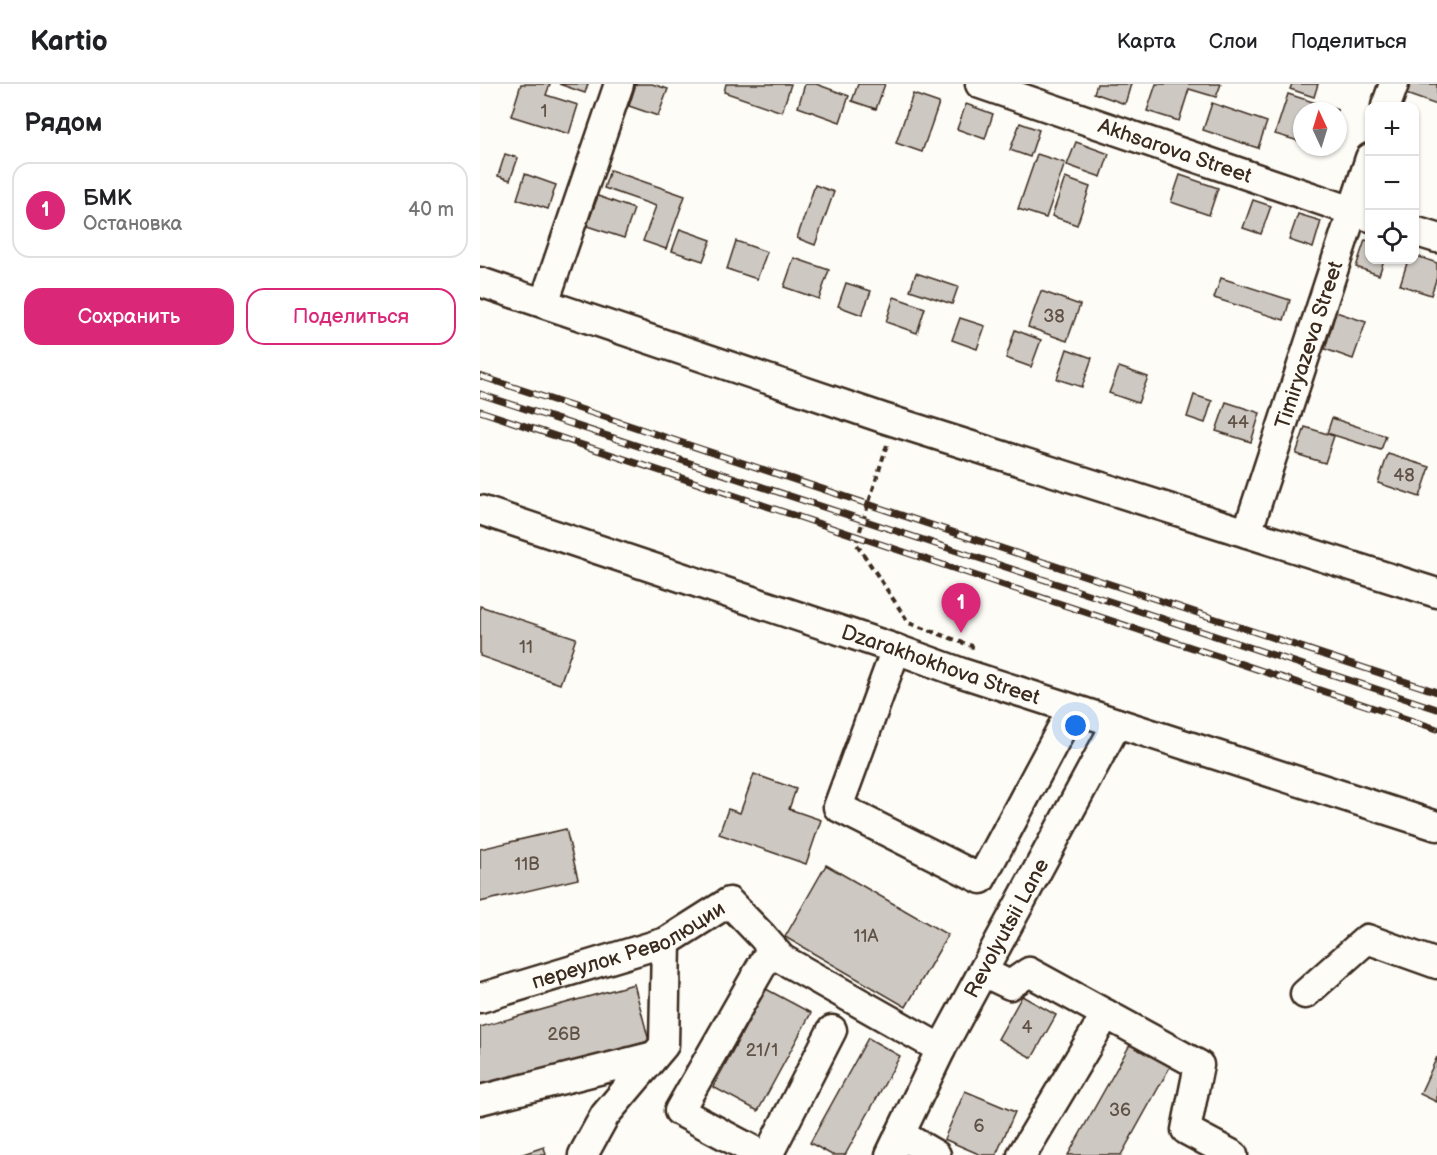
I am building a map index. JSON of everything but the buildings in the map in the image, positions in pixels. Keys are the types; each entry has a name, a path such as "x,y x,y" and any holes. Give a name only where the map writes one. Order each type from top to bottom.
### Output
{"street":[{"path":"544,303 619,84"},
{"name":"Akhsarova Street","path":"980,84 1361,214"},
{"path":"1387,102 1394,84"},
{"name":"Timiryazeva Street","path":"1247,533 1361,214 1365,189"},
{"path":"1419,233 1437,238"},
{"path":"480,282 883,418 1437,593"},
{"name":"Dzarakhokhova Street","path":"480,510 962,673 1437,826"},
{"path":"896,650 838,807 981,879 1072,709"},
{"name":"Revolyutsii Lane","path":"936,1155 895,1144 941,1049 1117,723"},
{"name":"переулок Революции","path":"480,998 666,942 729,902 782,959 941,1049"},
{"path":"1305,994 1366,939 1437,964"},
{"path":"584,1155 605,1115 664,1045 666,942"},
{"path":"762,1155 680,1111 772,948"},
{"path":"983,972 1010,986 1029,972 1199,1065 1186,1130 1233,1155"},
{"path":"1022,1155 1106,1014"},
{"path":"768,1155 832,1030"},
{"path":"480,1100 654,1056"}],"path":[{"path":"878,473 856,543 909,623 972,646 962,673"}],"railway":[{"path":"480,376 1437,692"},
{"path":"480,394 1437,709"},
{"path":"480,411 1437,729"}],"place":[{"name":"БМК","path":"961,633"}]}
